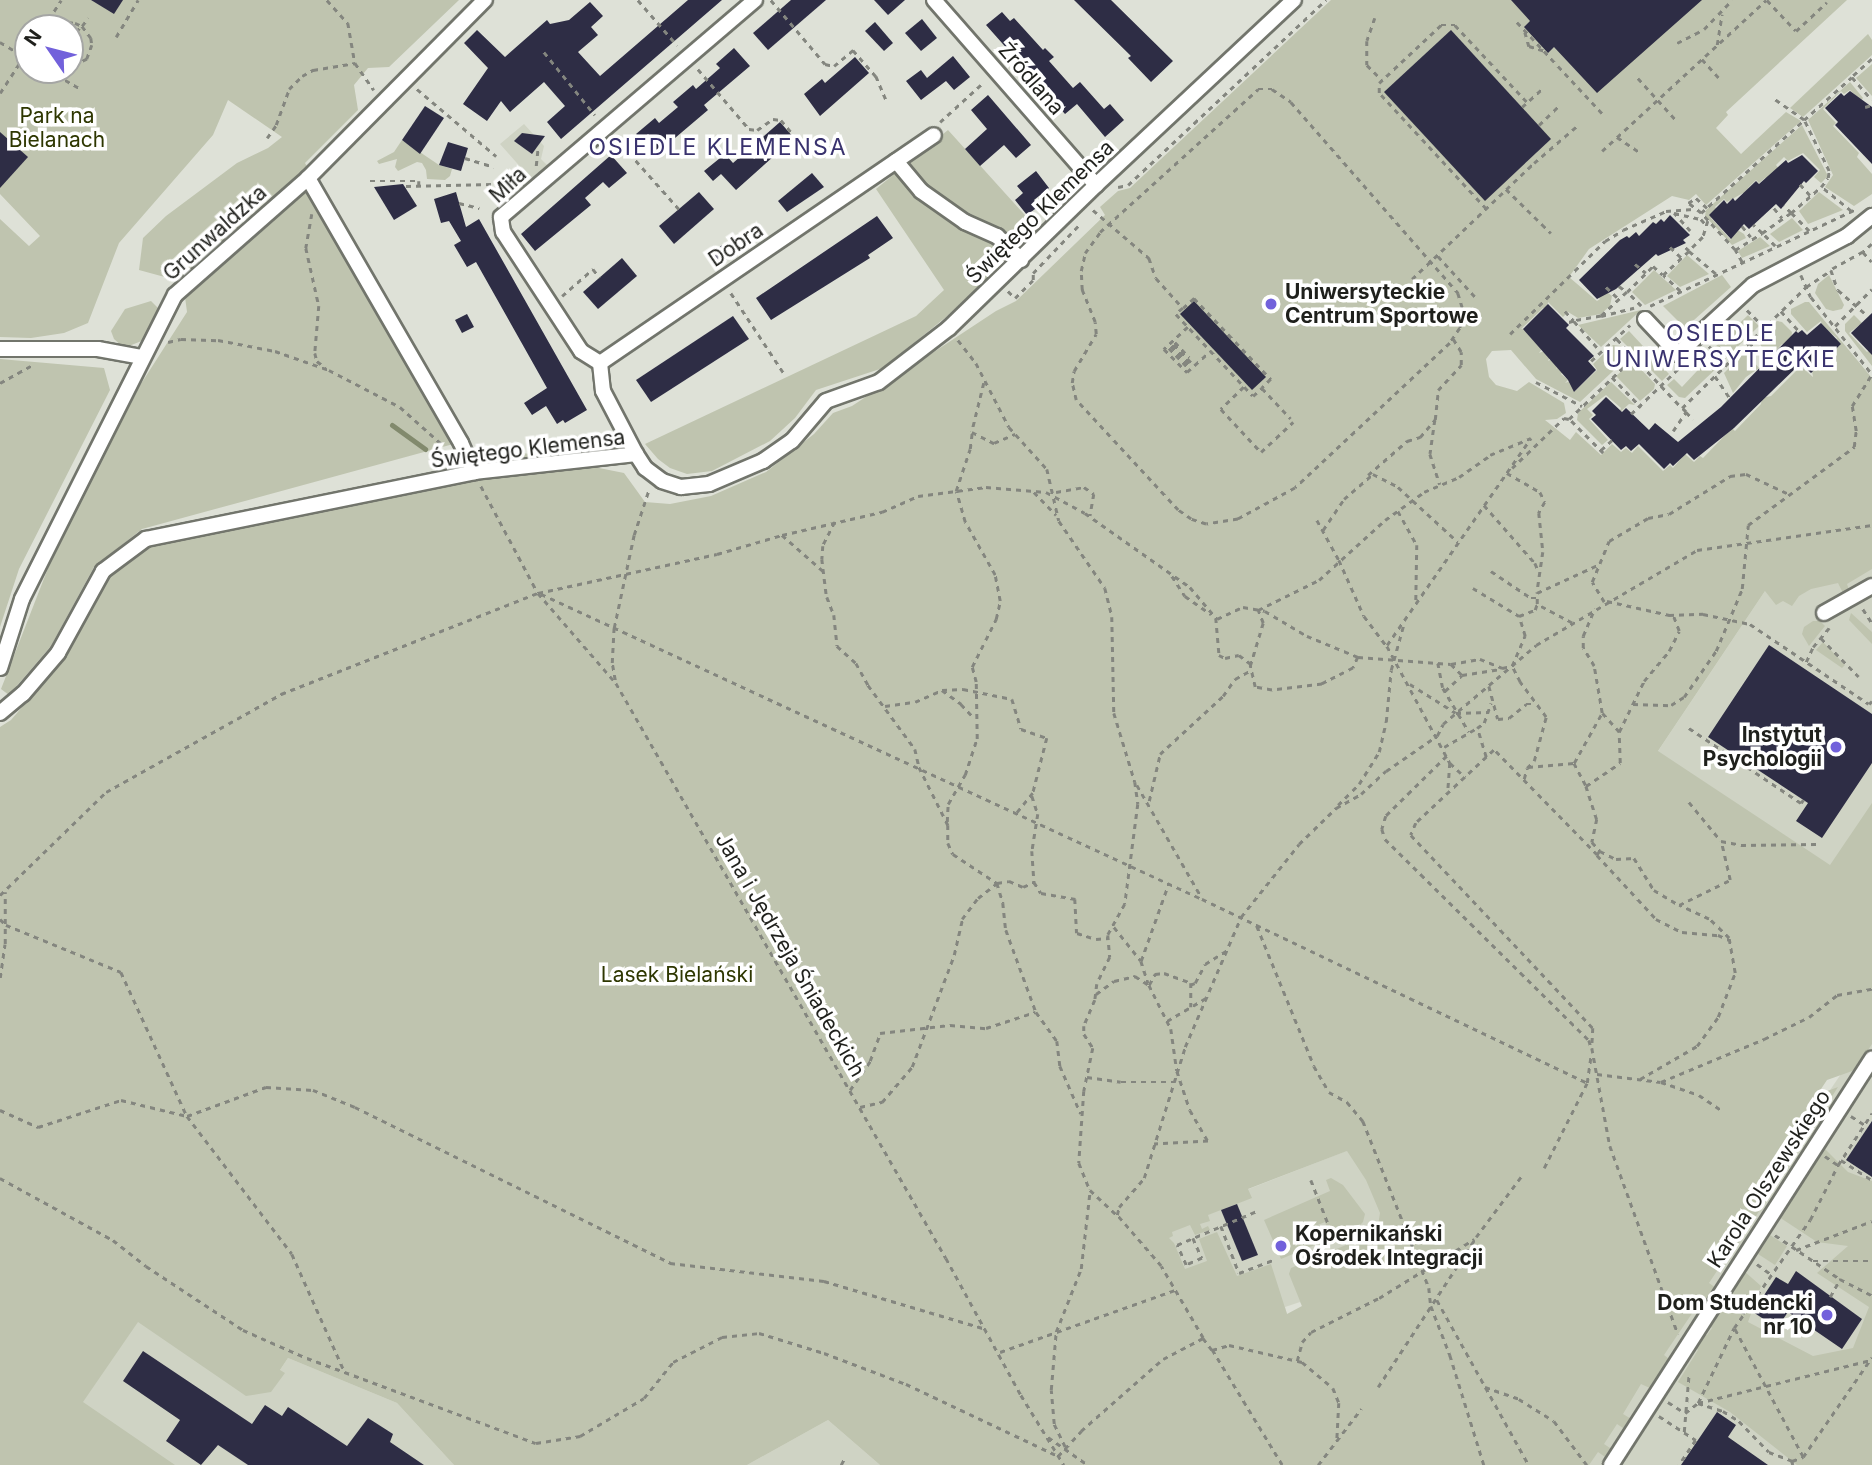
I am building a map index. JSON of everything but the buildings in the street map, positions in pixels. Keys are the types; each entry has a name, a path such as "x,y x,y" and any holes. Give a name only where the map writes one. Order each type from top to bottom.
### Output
{"street":[{"name":"Grunwaldzka","path":"0,668 22,599 175,295 308,178 485,0"},
{"name":"Miła","path":"600,363 580,351 556,314 503,232 500,224 503,213 755,0"},
{"name":"Źródlana","path":"934,0 1096,185"},
{"name":"Świętego Klemensa","path":"0,713 23,694 58,653 103,571 146,539 474,472 636,454 651,474 673,486 694,487 721,480 773,455 802,430 826,401 879,382 949,328 1096,185 1294,0"},
{"name":"Dobra","path":"600,363 896,161 934,131"},
{"path":"896,161 921,191 965,222 997,236 1021,260"},
{"path":"308,178 461,443 474,472"},
{"path":"1641,314 1678,354 1736,299 1765,278 1847,236 1872,216"},
{"path":"0,349 98,349 142,357"},
{"path":"600,363 603,391 636,454"},
{"path":"1830,619 1872,586"},
{"name":"Karola Olszewskiego","path":"1611,1465 1656,1395 1687,1357 1763,1227 1872,1058"}],"path":[{"path":"116,37 138,0"},
{"path":"327,0 348,23 355,63 385,103"},
{"path":"638,0 677,46"},
{"path":"771,0 825,64 834,66 853,50 876,76 886,99"},
{"path":"1110,194 1117,187 1128,185 1326,0"},
{"path":"1677,43 1704,29 1732,0"},
{"path":"1602,151 1767,0 1796,31 1827,2"},
{"path":"1717,45 1722,13"},
{"path":"84,23 88,18"},
{"path":"1375,18 1367,41 1367,65 1382,80"},
{"path":"1517,22 1602,113"},
{"path":"1486,209 1462,179 1379,93 1382,80 1441,25 1455,25 1527,102"},
{"path":"84,29 91,38 91,53 84,62"},
{"path":"1525,30 1530,46 1545,51"},
{"path":"544,52 601,123"},
{"path":"1702,59 1719,78"},
{"path":"1701,213 1872,59"},
{"path":"267,138 276,125 289,89 302,76 313,70 355,63"},
{"path":"694,64 750,129 757,130 773,119 781,120 797,139 786,145"},
{"path":"934,131 996,71"},
{"path":"0,93 14,73"},
{"path":"1852,77 1872,102 1865,107"},
{"path":"1639,78 1675,119"},
{"path":"407,80 496,156"},
{"path":"72,84 82,90"},
{"path":"1266,88 1291,102 1430,262 1462,301 1463,320 1454,339 1287,494 1231,521 1212,524 1198,522 1178,510 1074,396 1074,370 1096,334 1094,317 1082,290 1082,265 1092,241 1110,222 1252,92 1266,88"},
{"path":"1522,107 1543,88"},
{"path":"1735,250 1791,212 1828,178 1829,171 1804,120 1772,99"},
{"path":"1539,125 1560,105"},
{"path":"1412,279 1578,125"},
{"path":"613,134 679,209"},
{"path":"1618,137 1639,152"},
{"path":"516,178 534,169 538,147"},
{"path":"465,158 494,167"},
{"path":"370,181 419,181 419,186"},
{"path":"405,186 492,184"},
{"path":"1800,184 1810,195"},
{"path":"1821,187 1851,211"},
{"path":"1506,189 1552,233"},
{"path":"1707,208 1696,198 1688,203 1701,213 1735,250 1742,262"},
{"path":"459,203 480,208"},
{"path":"1784,206 1809,231"},
{"path":"998,282 1015,298 1033,280 1033,273 1095,208 1149,258 1156,278 1183,308"},
{"path":"1774,208 1782,218"},
{"path":"1591,361 1641,314 1680,291 1858,208"},
{"path":"1510,334 1605,241 1666,211 1693,209"},
{"path":"312,212 306,248 319,306 315,353 317,361 329,370"},
{"path":"1690,231 1674,213 1701,219 1707,226"},
{"path":"1663,275 1698,243 1708,221"},
{"path":"1753,225 1776,246"},
{"path":"1741,226 1752,238"},
{"path":"1864,313 1838,290 1831,270 1863,253 1872,244"},
{"path":"1682,245 1716,274"},
{"path":"1670,247 1682,258"},
{"path":"1863,253 1872,262"},
{"path":"1438,255 1478,300"},
{"path":"1647,262 1680,291"},
{"path":"1633,704 1671,705 1684,697 1716,651 1742,589 1748,526 1854,447 1856,431 1852,406 1872,374 1808,292 1796,263"},
{"path":"1635,264 1646,273"},
{"path":"1601,316 1653,266"},
{"path":"556,314 565,306 560,297 593,269 600,278"},
{"path":"1619,286 1627,292 1641,314"},
{"path":"727,288 785,375"},
{"path":"1606,288 1619,299"},
{"path":"1835,326 1872,289"},
{"path":"1194,298 1271,379 1253,396 1176,314 1183,308 1194,298"},
{"path":"1736,299 1764,327"},
{"path":"1565,311 1601,352"},
{"path":"1781,311 1800,332"},
{"path":"1567,323 1601,316 1641,314"},
{"path":"1175,350 1164,348 1188,327"},
{"path":"949,328 976,363 1015,434 1046,469 1059,521"},
{"path":"1699,335 1726,364"},
{"path":"1616,338 1634,357"},
{"path":"142,357 162,344 181,339 218,340 275,351 329,370 400,407 446,448"},
{"path":"1441,485 1430,454 1438,390 1461,365 1461,352 1454,339"},
{"path":"1749,342 1763,358"},
{"path":"1172,345 1191,365 1185,361 1175,350 1172,345"},
{"path":"1592,354 1598,348"},
{"path":"1185,361 1186,372 1210,351"},
{"path":"1632,414 1679,369 1678,354"},
{"path":"0,383 36,363"},
{"path":"1715,376 1730,398"},
{"path":"1612,377 1641,407"},
{"path":"985,380 970,449 956,491 965,522 990,562 1000,601 996,618 972,667 977,691 974,751 948,804 948,843 956,857 997,883 1003,903 1006,930 1036,1012 1056,1041 1060,1066 1082,1117"},
{"path":"1536,382 1582,406"},
{"path":"1244,387 1221,409 1261,452 1292,420 1262,388"},
{"path":"1682,408 1693,419"},
{"path":"1673,430 1686,412"},
{"path":"1507,473 1564,418 1569,419"},
{"path":"1323,530 1344,499 1366,477 1398,449 1420,437 1435,420"},
{"path":"972,432 994,443 1015,434"},
{"path":"1258,610 1319,580 1339,560 1412,501 1459,477 1490,455 1531,438 1387,646"},
{"path":"1600,450 1612,440"},
{"name":"Jana i Jędrzeja Śniadeckich","path":"474,472 538,593 616,683 1064,1465"},
{"path":"1507,473 1540,492 1545,502 1539,513 1543,552 1538,604 1535,610 1519,616"},
{"path":"1366,477 1373,474 1398,487 1458,541"},
{"path":"1789,494 1746,474 1730,476 1669,514 1648,518 1609,541 1592,582 1606,602 1673,615 1703,614 1750,624 1870,705 1872,701"},
{"path":"616,683 612,663 614,628 634,535 648,500 648,480"},
{"path":"0,895 106,792 281,694 538,593 717,554 782,535 882,512 918,496 986,488 1054,493 1084,487 1094,494 1090,516"},
{"path":"1030,490 1042,498 1059,521 1099,577 1109,598 1115,640 1114,713 1135,782 1138,804 1125,904 1109,938 1112,950 1097,984 1084,1030 1085,1037 1093,1048 1082,1117 1079,1163 1090,1189 1117,1215 1161,1266 1282,1465"},
{"path":"1054,493 1190,587 1217,619 1219,654 1225,658 1239,655 1251,664"},
{"path":"1484,505 1535,563 1540,575"},
{"path":"1398,511 1417,545 1416,603"},
{"path":"1317,520 1339,560 1364,616 1387,646 1450,763 1465,777"},
{"path":"835,522 823,546 823,572 834,615 837,646 856,663 867,685 915,749 919,767 948,825"},
{"path":"1336,808 1361,794 1386,771 1437,736 1443,724 1536,645 1697,550 1872,525"},
{"path":"782,535 823,572"},
{"path":"1491,571 1531,598 1598,565"},
{"path":"1170,573 1185,596 1217,619"},
{"path":"1473,588 1519,616 1525,636 1512,666"},
{"path":"538,593 1202,899 1587,1083"},
{"path":"1538,604 1572,623"},
{"path":"1856,608 1863,604 1864,615 1872,623"},
{"path":"1217,619 1243,607 1258,610 1307,636 1358,657 1451,664 1480,659 1502,668"},
{"path":"1595,608 1583,636 1583,648 1594,666 1602,713 1619,732"},
{"path":"1258,610 1263,623 1251,664 1255,687 1272,690 1322,684 1353,668 1358,657"},
{"path":"1586,786 1620,763 1619,732 1644,681 1670,651 1679,631 1673,615"},
{"path":"1117,1215 1119,1207 1144,1178 1177,1071 1241,918 1299,844 1359,784 1379,752 1386,722 1391,670 1406,618"},
{"path":"1806,662 1830,619"},
{"path":"1821,638 1859,677"},
{"path":"1437,663 1445,691 1469,732"},
{"path":"1451,664 1462,675"},
{"path":"1445,691 1462,675 1512,666"},
{"path":"1512,666 1546,717 1534,761 1528,767 1524,779"},
{"path":"1149,802 1160,754 1223,696 1235,679 1251,670"},
{"path":"1407,682 1456,713 1488,712"},
{"path":"1489,685 1498,719 1509,718 1526,704 1536,704"},
{"path":"942,690 976,720"},
{"path":"885,706 915,702 942,690 977,691 1009,697 1014,702 1021,729 1047,738 1032,796 1016,814"},
{"path":"1442,747 1484,723 1492,701"},
{"path":"1574,763 1602,713"},
{"path":"1477,727 1486,757"},
{"path":"1689,728 1801,803 1803,800"},
{"path":"1544,1168 1587,1083 1593,1028 1411,835 1416,823 1494,750 1657,919 1682,932 1718,935 1729,940"},
{"path":"1447,756 1386,816 1382,829 1385,839 1589,1040 1610,1146 1687,1357 1684,1432"},
{"path":"1448,792 1450,763"},
{"path":"1528,767 1574,763"},
{"path":"1574,763 1586,786 1597,819 1592,842 1601,851 1616,859 1634,858 1654,890 1709,919 1729,940 1735,974 1718,1017 1697,1046 1640,1079"},
{"path":"1135,782 1149,802 1202,899"},
{"path":"1032,796 1038,807 1032,851 1034,882 1041,893 1075,899 1077,933 1096,939 1109,938"},
{"path":"1679,905 1730,880 1721,841 1689,802"},
{"path":"1721,841 1741,845 1816,844"},
{"path":"1597,855 1601,851"},
{"path":"859,1107 882,1102 912,1067 954,955 961,919 978,898 997,883 1009,881 1023,887 1034,882"},
{"path":"1141,961 1169,884"},
{"path":"0,978 6,925 5,891"},
{"path":"0,919 6,925 121,972 187,1116 292,1254 344,1371"},
{"path":"1257,925 1314,1066 1329,1092 1346,1102 1363,1121 1422,1270 1431,1306 1450,1355 1484,1465"},
{"path":"1114,926 1141,961 1149,985 1171,1029 1177,1071 1190,1110 1208,1141 1154,1144"},
{"path":"1190,985 1195,983 1205,964 1227,950"},
{"path":"1149,985 1155,974 1164,973 1178,981 1191,983 1191,1007"},
{"path":"1096,994 1114,981 1135,976 1149,985"},
{"path":"1661,1082 1809,1017 1837,995 1872,989"},
{"path":"1167,1021 1206,998"},
{"path":"849,1090 870,1061 880,1033 950,1025 986,1028 1036,1012"},
{"path":"1597,1074 1661,1082 1699,1095 1723,1111"},
{"path":"1087,1077 1121,1082 1173,1082"},
{"path":"0,1110 38,1127 121,1100 187,1116 266,1087 313,1090 355,1107 670,1263 824,1281 986,1329"},
{"path":"1840,1108 1866,1126"},
{"path":"1698,1403 1734,1328 1822,1200 1838,1165 1872,1114"},
{"path":"1814,1147 1838,1165"},
{"path":"1841,1160 1872,1180"},
{"path":"1378,1387 1476,1237 1523,1174"},
{"path":"0,1178 113,1240 156,1273 243,1330 536,1443 580,1436 644,1398 673,1362 722,1337 759,1333 824,1353 906,1384 1058,1456 1163,1359 1203,1338"},
{"path":"1311,1180 1335,1241"},
{"path":"1065,1448 1054,1424 1051,1390 1056,1332 1082,1269 1090,1189"},
{"path":"1194,1238 1202,1258 1186,1265 1177,1245 1257,1211"},
{"path":"1796,1250 1872,1221"},
{"path":"1221,1226 1239,1273 1275,1259"},
{"path":"1763,1227 1840,1279 1872,1295"},
{"path":"1297,1361 1302,1342 1311,1332 1379,1298 1476,1237"},
{"path":"1813,1261 1872,1261"},
{"path":"1830,1297 1840,1279"},
{"path":"999,1352 1175,1290"},
{"path":"1436,1298 1529,1465"},
{"path":"1734,1328 1803,1457"},
{"path":"1212,1350 1229,1345 1297,1361 1315,1371 1333,1388 1339,1403 1337,1438"},
{"path":"1685,1413 1698,1403 1871,1358"},
{"path":"1698,1403 1731,1416 1769,1452 1793,1463 1803,1457 1871,1358"},
{"path":"1485,1387 1519,1399 1554,1421 1587,1465"},
{"path":"1656,1395 1685,1413"},
{"path":"1318,1465 1361,1409"},
{"path":"1648,1409 1696,1440 1679,1465"},
{"path":"1045,1435 1088,1465"},
{"path":"841,1465 844,1459"}],"shaded area":[{"path":"524,124 544,146 541,159 548,166 532,180 500,144"},
{"path":"1872,520 1872,998 1610,823 1765,591"},
{"path":"1872,1028 1872,1465 1577,1465"},
{"name":"Kopernikański Ośrodek Integracji","path":"1367,1143 1413,1263 1302,1306 1300,1302 1285,1307 1287,1314 1217,1340 1146,1229"},
{"path":"0,1182 280,1370 288,1358 397,1403 454,1465 0,1465"},
{"path":"828,1420 880,1465 747,1465"}],"green space":[{"name":"Park na Bielanach","path":"0,0 459,0 389,67 368,68 354,85 358,110 305,163 457,443 142,529 94,567 51,646 9,695 1,689 52,558 139,387 187,312 183,282 139,270 143,238 166,216 237,163 268,148 282,137 228,100 213,135 119,243 88,323 64,333 31,338 0,337 0,219 29,246 40,236 0,194"},
{"name":"Lasek Bielański","path":"1331,0 1847,0 1726,112 1728,115 1716,128 1741,154 1786,112 1801,121 1706,205 1696,194 1689,200 1672,196 1589,249 1569,277 1597,301 1600,299 1596,295 1607,292 1612,296 1610,306 1601,314 1578,318 1568,312 1563,317 1548,302 1547,310 1543,308 1521,329 1527,328 1530,337 1542,349 1539,353 1544,351 1550,357 1548,361 1552,359 1558,365 1556,369 1560,366 1564,371 1561,374 1568,380 1565,383 1570,381 1576,388 1574,392 1597,370 1593,364 1613,345 1621,346 1628,354 1627,358 1580,402 1536,379 1511,350 1492,351 1486,359 1489,377 1496,385 1517,391 1529,382 1564,403 1566,413 1557,419 1545,420 1570,440 1576,432 1601,455 1612,444 1621,452 1626,448 1632,453 1638,446 1663,471 1670,465 1673,468 1685,454 1694,462 1700,456 1703,458 1732,428 1735,431 1761,404 1762,398 1771,396 1797,370 1798,364 1813,377 1812,371 1818,363 1821,366 1836,351 1831,345 1837,338 1822,326 1821,321 1807,332 1791,314 1791,309 1805,302 1809,302 1872,378 1872,569 1847,584 1849,590 1843,593 1838,583 1811,589 1799,596 1792,606 1783,601 1776,605 1765,591 1658,751 1830,865 1872,803 1872,1044 1855,1070 1827,1080 1817,1095 1838,1087 1728,1260 1725,1259 1709,1283 1716,1288 1702,1309 1697,1306 1664,1355 1669,1359 1652,1389 1641,1384 1623,1414 1633,1420 1626,1430 1617,1424 1604,1444 1613,1450 1608,1459 1598,1452 1589,1465 880,1465 828,1420 747,1465 454,1465 397,1403 288,1358 280,1370 285,1373 271,1392 246,1396 138,1322 83,1402 175,1465 0,1465 0,727 11,720 65,657 109,575 150,547 514,451 624,473 645,502 670,504 711,496 766,472 814,434 833,413 852,406 996,311 1016,301 1105,215 1100,207 1118,191 1130,188","holes":["1347,1151 1366,1180 1380,1213 1377,1232 1291,1268 1289,1274 1302,1306 1287,1314 1271,1264 1237,1276 1217,1232 1199,1239 1207,1261 1185,1269 1174,1243 1169,1238 1173,1236 1172,1232 1190,1225 1195,1235 1210,1230 1208,1226 1202,1229 1200,1224 1210,1221 1208,1215 1252,1198 1248,1189"]},
{"path":"1868,34 1872,40 1872,55 1803,117 1790,108"},
{"path":"1872,64 1872,96 1856,78"},
{"path":"1850,82 1863,98 1861,101 1850,90 1844,94 1841,91 1823,109 1836,123 1833,126 1859,153 1857,157 1872,174 1872,194 1854,206 1825,187 1833,175 1808,120"},
{"path":"1802,125 1828,176 1821,183 1814,177 1820,170 1803,153 1788,161 1784,157 1776,165 1779,169 1768,180 1765,178 1759,183 1756,180 1748,188 1746,197 1743,193 1727,202 1724,199 1715,207 1718,211 1711,218 1731,240 1730,236 1736,229 1744,234 1746,238 1732,245 1705,216 1706,210"},
{"path":"948,130 1032,223 1030,239 946,317 883,368 816,390 795,418 770,441 712,471 687,474 670,468 658,459 645,444 916,316 944,290 876,189"},
{"path":"402,140 439,165 452,169 450,176 445,180 427,179 422,163 417,162 398,171 395,167 397,159 379,164 377,161 394,152"},
{"path":"1819,192 1843,210 1808,224 1799,211"},
{"path":"1792,218 1803,230 1779,242 1770,234"},
{"path":"1760,237 1770,246 1742,258 1738,251"},
{"path":"1687,255 1709,274 1680,287 1667,276"},
{"path":"1654,270 1676,290 1645,305 1632,292"},
{"path":"1722,275 1731,287 1685,328 1663,306"},
{"path":"1829,275 1844,305 1842,309 1826,309 1815,293 1818,284"},
{"path":"151,301 162,312 153,329 144,340 124,348 114,339 111,331 125,309"},
{"path":"1641,310 1601,347 1578,325"},
{"path":"1748,315 1759,326 1725,359 1715,347"},
{"path":"1854,315 1862,323 1849,333 1867,352 1872,348 1872,366 1845,331 1845,324"},
{"path":"1777,321 1782,322 1792,332 1790,351 1782,344 1768,359 1758,340"},
{"path":"1629,331 1669,374 1662,381 1620,339"},
{"path":"1750,352 1756,357 1753,361 1759,368 1746,377 1733,393 1724,373 1744,353"},
{"path":"1711,356 1720,365 1685,398 1679,397 1667,385 1674,379 1682,387"},
{"path":"0,359 104,368 110,390 19,569 0,627"},
{"path":"1631,363 1635,363 1655,384 1654,389 1640,401 1616,376"},
{"path":"1611,382 1635,405 1629,404 1619,413 1621,408 1606,395 1587,409 1593,415 1589,419 1608,440 1602,445 1577,420 1578,413"},
{"path":"1851,613 1872,632 1872,644 1849,620"},
{"path":"1813,621 1820,621 1825,626 1809,646 1802,634 1804,627"},
{"path":"1823,642 1845,665 1842,668 1816,650"},
{"path":"1825,1149 1848,1172 1872,1181 1872,1465 1797,1465 1730,1412 1678,1382 1698,1350 1693,1346 1701,1334 1707,1335 1712,1328 1707,1325 1716,1312 1721,1313 1726,1304 1722,1302 1744,1271 1761,1286 1748,1322 1813,1356 1853,1348 1869,1307 1817,1273 1848,1246 1817,1242 1779,1217"},
{"path":"1331,1178 1343,1185 1365,1214 1363,1222 1358,1227 1281,1259 1264,1220 1330,1191 1326,1180","holes":["1325,1222 1329,1233 1308,1238 1306,1230"]},
{"path":"1770,1235 1787,1246 1775,1265 1758,1254"}],"waterway":[{"path":"392,425 425,449"}],"place":[{"name":"Uniwersyteckie Centrum Sportowe","path":"1271,304"},
{"name":"Instytut Psychologii","path":"1836,747"},
{"name":"Kopernikański Ośrodek Integracji","path":"1281,1246"},
{"name":"Dom Studencki nr 10","path":"1827,1315"}],"district":[{"name":"OSIEDLE KLEMENSA","path":"718,147"},
{"name":"OSIEDLE UNIWERSYTECKIE","path":"1721,346"}]}
